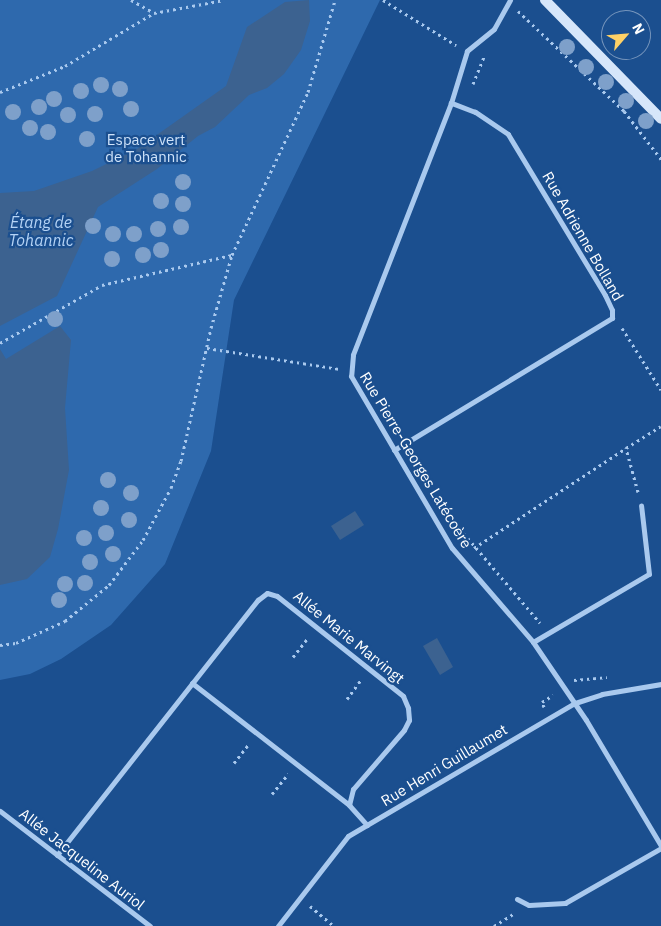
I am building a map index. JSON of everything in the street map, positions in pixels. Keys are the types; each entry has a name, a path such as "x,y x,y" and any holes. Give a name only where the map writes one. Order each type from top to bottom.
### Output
{"main road":[{"path":"545,0 661,118"}],"street":[{"path":"467,52 494,29 510,0"},
{"name":"Rue Pierre-Georges Latécoère","path":"467,52 451,103 353,356 350,371 355,385 456,554 533,642 574,703 661,847"},
{"name":"Rue Adrienne Bolland","path":"394,450 612,318 612,310 605,295 508,134 464,107 451,103"},
{"path":"533,642 649,574 641,504"},
{"name":"Allée Marie Marvingt","path":"57,855 258,600 267,593 277,596 402,696 408,708 409,720 404,730 353,789 349,805"},
{"path":"192,683 349,805 367,825"},
{"name":"Rue Henri Guillaumet","path":"278,926 348,836 574,703 602,694 661,684"},
{"name":"Allée Jacqueline Auriol","path":"0,811 150,926"},
{"path":"517,899 529,905 565,903 661,847"}],"path":[{"path":"131,0 154,12"},
{"path":"0,92 65,66 154,12 224,0"},
{"path":"0,645 16,643 65,621 109,585 143,540 171,488 181,461 207,348 232,255 308,92 335,0"},
{"path":"383,0 467,52"},
{"path":"515,18 519,11 624,111 661,160"},
{"path":"464,107 487,51"},
{"path":"0,343 102,285 232,255"},
{"path":"612,318 629,335 661,390"},
{"path":"207,348 350,371"},
{"path":"474,548 661,426"},
{"path":"626,448 641,504"},
{"path":"451,516 474,548 537,618 548,634"},
{"path":"293,657 316,628"},
{"path":"347,699 369,670"},
{"path":"234,764 257,733"},
{"path":"272,794 296,764"},
{"path":"300,898 334,926"},
{"path":"494,926 529,905"}],"green space":[{"name":"Espace vert de Tohannic","path":"0,0 380,0 234,300 211,451 165,564 111,625 61,659 30,674 0,680"}],"water":[{"name":"Étang de Tohannic","path":"309,0 310,21 301,50 284,74 267,88 249,95 215,127 198,136 157,169 98,207 57,296 0,326 0,193 34,191 92,171 137,149 226,86 247,27 285,2"},
{"path":"60,326 71,340 65,408 69,470 58,529 50,557 27,579 0,585 0,349 6,359"},
{"path":"355,511 364,525 340,540 331,526"},
{"path":"437,638 453,667 440,675 423,646"}]}
